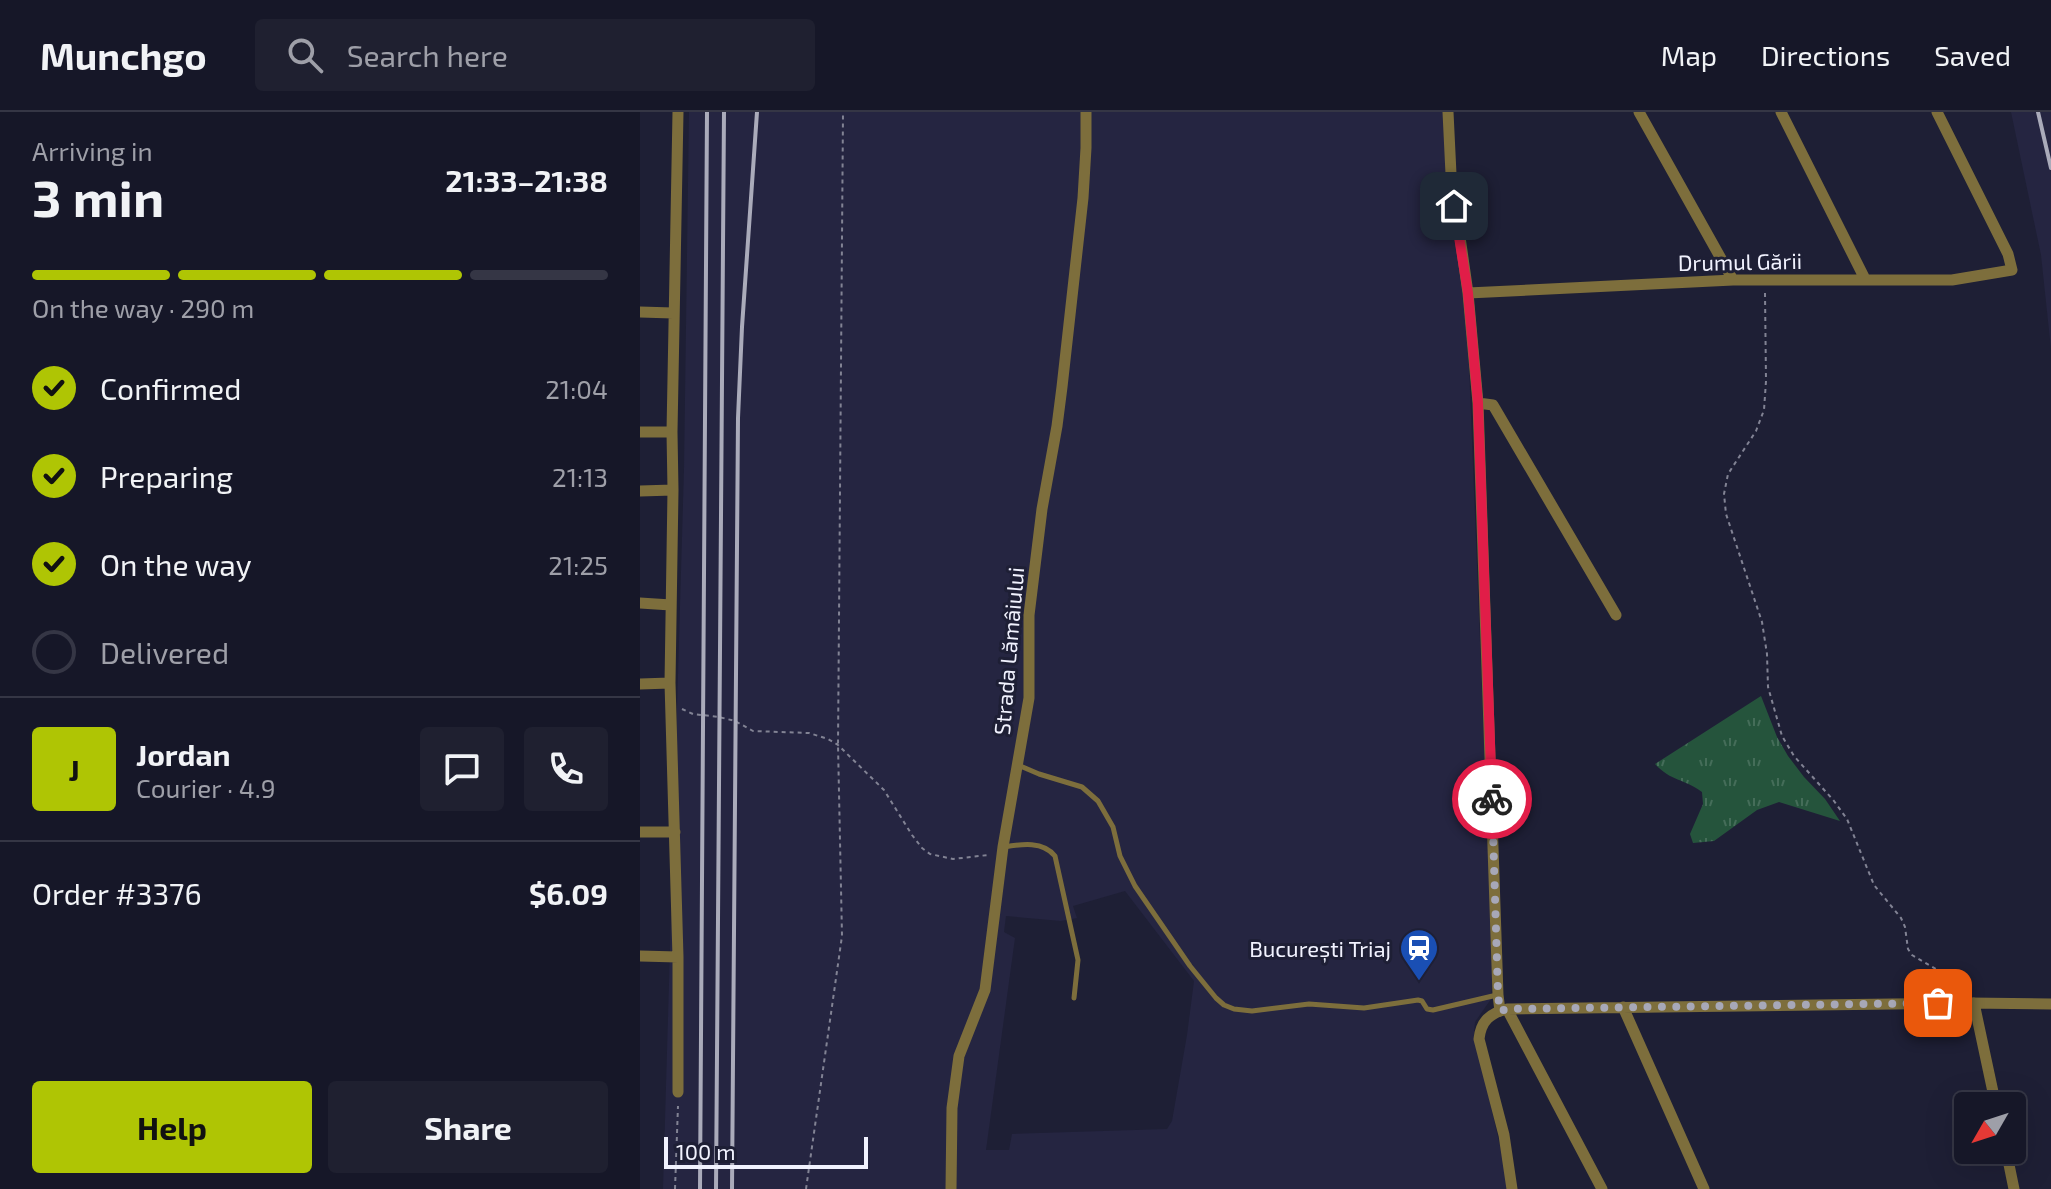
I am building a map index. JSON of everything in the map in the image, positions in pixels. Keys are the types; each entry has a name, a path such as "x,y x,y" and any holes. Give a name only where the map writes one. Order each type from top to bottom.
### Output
{"street":[{"path":"678,112 670,683 678,957 678,1092"},
{"name":"Strada Lămâiului","path":"951,1189 952,1108 959,1056 985,990 1003,847 1029,698 1031,594 1057,426 1083,198 1086,112"},
{"path":"1448,112 1451,174 1468,293 1478,403 1498,995 1602,1189"},
{"path":"1639,112 1733,280"},
{"path":"1781,112 1865,279"},
{"name":"Drumul Gării","path":"1468,293 1733,280 1962,280 2012,270 2008,254 1937,112"},
{"path":"640,312 673,313"},
{"path":"1478,403 1493,405 1616,615"},
{"path":"640,432 672,432"},
{"path":"640,491 673,490"},
{"path":"640,603 671,605"},
{"path":"640,684 670,683"},
{"path":"640,832 675,832"},
{"path":"640,956 678,957"},
{"path":"1972,1003 1993,1092"},
{"path":"1512,1189 1504,1135 1479,1039 1488,1017 1504,1010 2051,1004"},
{"path":"1623,1007 1704,1189"},
{"path":"2009,1164 2014,1189"}],"lane":[{"path":"1018,765 1082,787 1098,801 1113,827 1126,871 1157,921 1224,1005 1243,1010 1309,1004 1364,1008 1418,1000 1427,1009 1433,1010 1498,995"},
{"path":"1003,847 1044,846 1055,856 1078,960 1074,998"}],"path":[{"path":"806,1189 842,936 838,745 843,112"},
{"path":"1765,280 1764,410 1756,431 1728,474 1724,502 1762,622 1773,711 1782,736 1794,756 1847,819 1874,885 1901,918 1912,955 1951,978 1972,1003"},
{"path":"680,707 693,714 735,721 753,731 809,733 828,739 884,790 912,835 930,854 953,859 982,857 1003,847"},
{"path":"675,1189 678,1092"}],"shaded area":[{"path":"689,112 1443,112 1466,308 1493,969 1491,999 1475,1022 1474,1033 1510,1189 663,1189 684,469","holes":["1125,891 1194,981 1172,1121 1167,1129 1012,1134 1009,1150 986,1150 1015,938 1004,932 1006,916 1061,921 1077,918 1073,906"]},
{"path":"2011,112 2051,112 2051,349 2041,255"}],"green space":[{"path":"1761,696 1788,756 1840,821 1779,802 1757,810 1714,841 1693,843 1690,834 1703,804 1702,792 1667,774 1655,764"}],"railway":[{"path":"700,1189 707,112"},
{"path":"716,1189 724,112"},
{"path":"732,1189 738,418 757,112"},
{"path":"2038,112 2051,168"}],"way so far":[{"path":"1492,799 1500,1011 1938,1003"}],"place":[{"name":"București Triaj","path":"1419,982"}],"route":[{"path":"1454,206 1468,293 1478,403 1492,799"}]}
